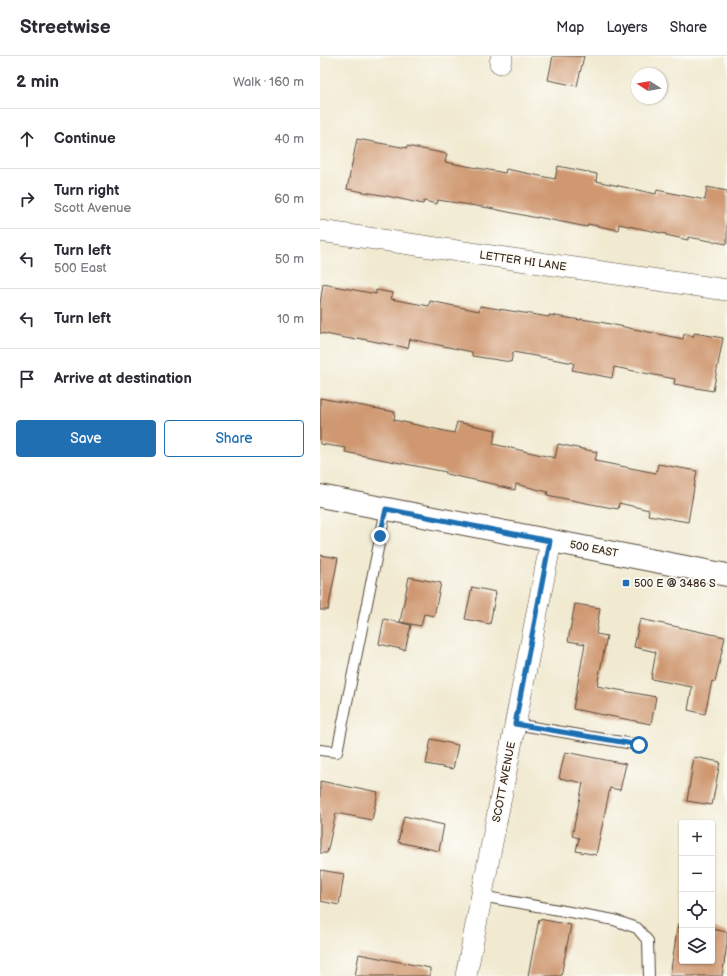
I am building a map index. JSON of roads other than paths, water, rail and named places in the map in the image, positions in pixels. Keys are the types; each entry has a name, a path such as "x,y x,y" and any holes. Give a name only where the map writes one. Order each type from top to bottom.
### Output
{"street":[{"name":"LETTER HI LANE","path":"320,231 727,290"},
{"name":"500 EAST","path":"320,496 727,575"},
{"name":"SCOTT AVENUE","path":"466,976 550,541"}],"lane":[{"path":"320,750 337,752 386,509"},
{"path":"515,724 639,745"},
{"path":"481,896 614,920 637,928 648,941 649,976"}],"place":[{"name":"500 E @ 3486 S","path":"626,583"}]}
